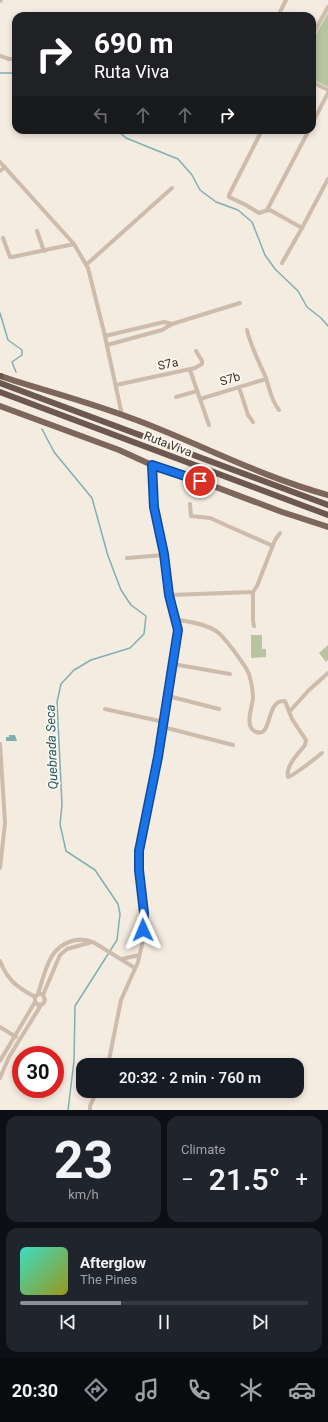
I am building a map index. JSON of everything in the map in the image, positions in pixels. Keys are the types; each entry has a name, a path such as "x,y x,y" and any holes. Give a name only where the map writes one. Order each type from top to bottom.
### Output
{"highway":[{"name":"Ruta Viva","path":"0,383 328,505"},
{"name":"Ruta Viva","path":"0,392 328,515"}],"main road":[{"name":"Ruta Viva","path":"0,376 122,415 253,469 306,489 328,495"},
{"name":"Ruta Viva","path":"0,406 119,450 152,465 328,527"}],"street":[{"path":"280,12 286,0"},
{"path":"316,29 328,8"},
{"path":"0,56 12,59"},
{"path":"316,84 328,91 316,116"},
{"path":"260,134 229,195 259,213 267,210 307,134"},
{"path":"0,162 74,244 86,265 105,336 122,415"},
{"path":"0,171 5,167"},
{"path":"282,263 328,179"},
{"path":"86,265 172,188"},
{"path":"267,210 302,228"},
{"path":"37,230 44,251"},
{"path":"3,238 11,257 74,244"},
{"path":"107,345 162,330 172,324 240,303"},
{"path":"105,336 164,322 172,324"},
{"path":"247,330 266,379 273,403 279,410"},
{"path":"190,370 200,367 202,364 202,361 196,351"},
{"name":"S7a","path":"116,385 190,370 209,425"},
{"name":"S7b","path":"200,398 266,379"},
{"path":"240,387 248,415 253,422"},
{"path":"176,397 197,391"},
{"path":"110,1058 122,1000 140,955 143,940 144,913 139,870 139,851 164,722 178,630 169,595 164,554 154,507 152,465"},
{"path":"190,504 191,516 210,518 273,546"},
{"path":"254,626 253,592 257,586 275,540 280,533"},
{"path":"127,558 164,554"},
{"path":"169,595 253,592"},
{"path":"175,619 194,623 217,631 241,661 248,673 253,698 249,722 253,730 257,733 262,732 266,728 272,708 276,702 280,700 285,701 292,719 306,740 305,744 289,767 287,773 288,777 292,776 322,753"},
{"path":"173,664 230,674"},
{"path":"290,711 308,691 328,673"},
{"path":"168,696 219,709"},
{"path":"105,709 164,722"},
{"path":"163,727 233,745"},
{"path":"0,744 5,823 0,868"},
{"path":"0,1060 36,998 52,956 65,944 79,939 85,939 98,944 135,968"},
{"path":"0,1078 9,1057 19,1040 40,1005 45,1002 43,995 60,955 67,949 92,942"},
{"path":"120,959 140,955"},
{"path":"0,961 4,972 10,980 36,998 40,1005"},
{"path":"36,998 43,995"},
{"path":"0,1026 19,1040"},
{"path":"90,1110 90,1106 94,1098"}],"green space":[{"path":"328,13 328,87 316,81 316,34"},
{"path":"251,635 262,635 262,649 266,649 266,657 251,658"},
{"path":"328,645 328,660 326,662 319,653"}],"water":[{"path":"9,735 15,735 17,741 6,741 6,737 9,737"}],"waterway":[{"path":"0,73 12,73"},
{"path":"122,134 126,138 178,159 192,175 200,190 216,202 238,210 252,222 265,255 275,269 298,291 307,307 321,318 328,326"},
{"name":"Quebrada Seca","path":"0,313 8,340 22,350 22,355 12,362 16,372"},
{"name":"Quebrada Seca","path":"42,429 54,452 92,498 108,556 121,590 131,605 146,616 144,634 130,648 91,660 74,670 61,684 57,702 62,805 60,824 66,851 95,870 118,904 120,914 117,940 75,1006 74,1061 68,1110"}],"route":[{"path":"143,930 144,913 138,860 139,851 158,757 178,630 169,595 164,554 154,507 152,465 200,481"}]}
